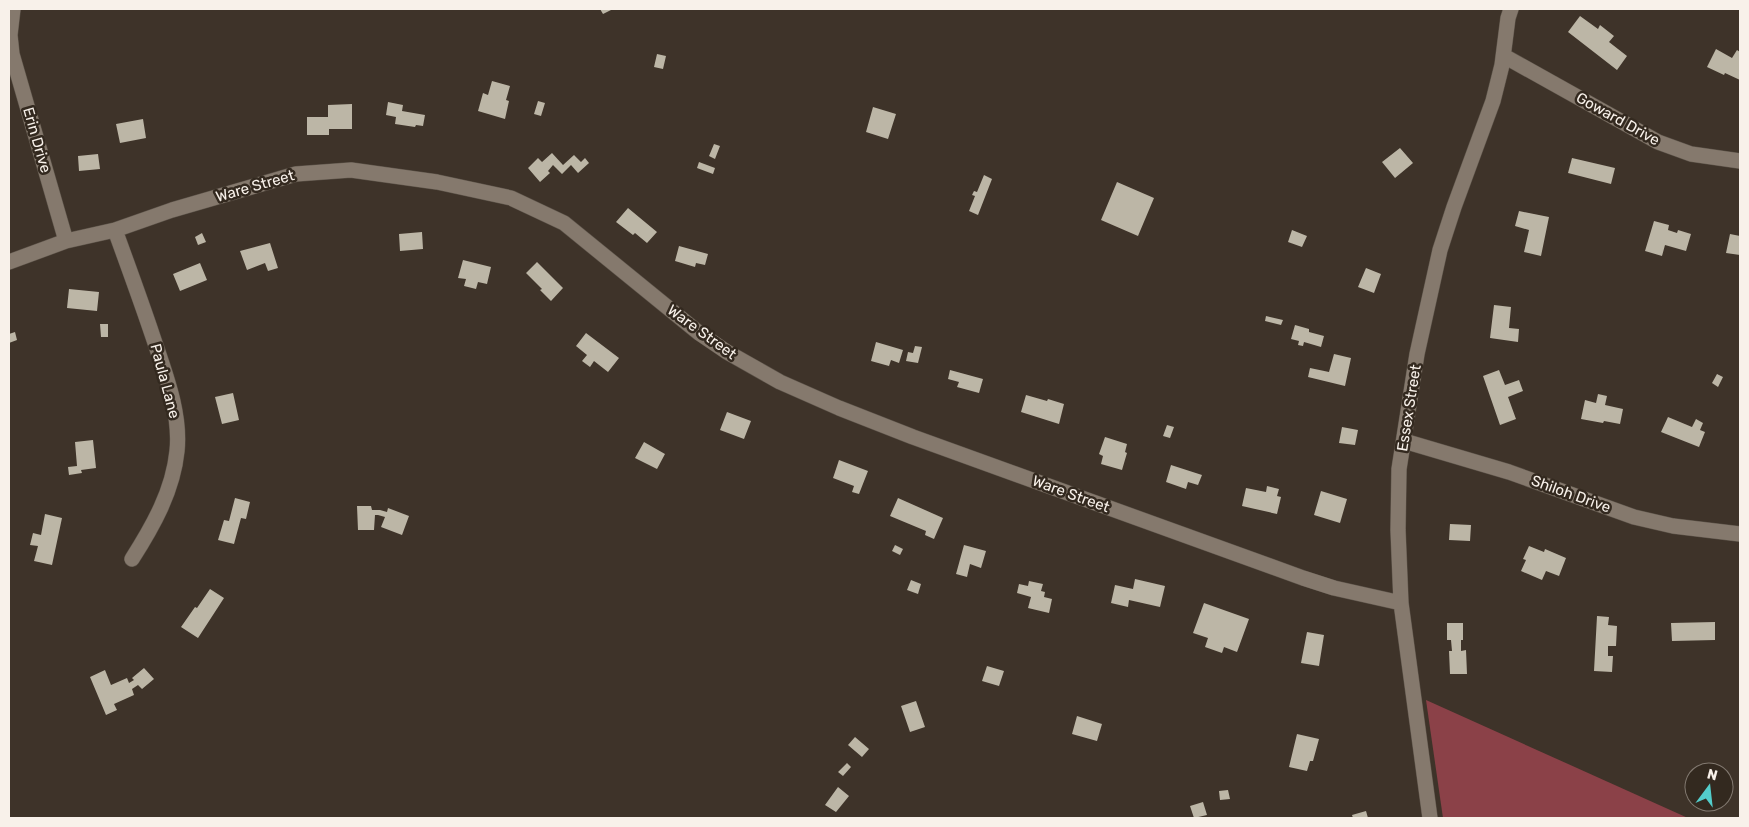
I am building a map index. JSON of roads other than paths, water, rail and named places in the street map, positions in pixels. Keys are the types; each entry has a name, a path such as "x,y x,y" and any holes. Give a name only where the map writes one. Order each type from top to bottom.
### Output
{"street":[{"name":"Erin Drive","path":"13,9 10,35 12,54 66,241"},
{"name":"Essex Street","path":"1430,818 1401,603 1398,530 1400,469 1417,354 1440,250 1493,101 1504,56 1508,18 1511,9"},
{"name":"Goward Drive","path":"1504,56 1658,142 1691,154 1740,161"},
{"name":"Ware Street","path":"9,262 66,241 115,230 172,210 296,174 351,170 445,184 511,198 564,223 699,333 727,352 789,386 913,437 1303,578 1334,588 1401,603"},
{"name":"Paula Lane","path":"115,230 160,356 174,404 178,430 174,471 164,500 154,525 132,559"},
{"name":"Shiloh Drive","path":"1404,441 1509,472 1634,517 1673,526 1740,534"}]}
